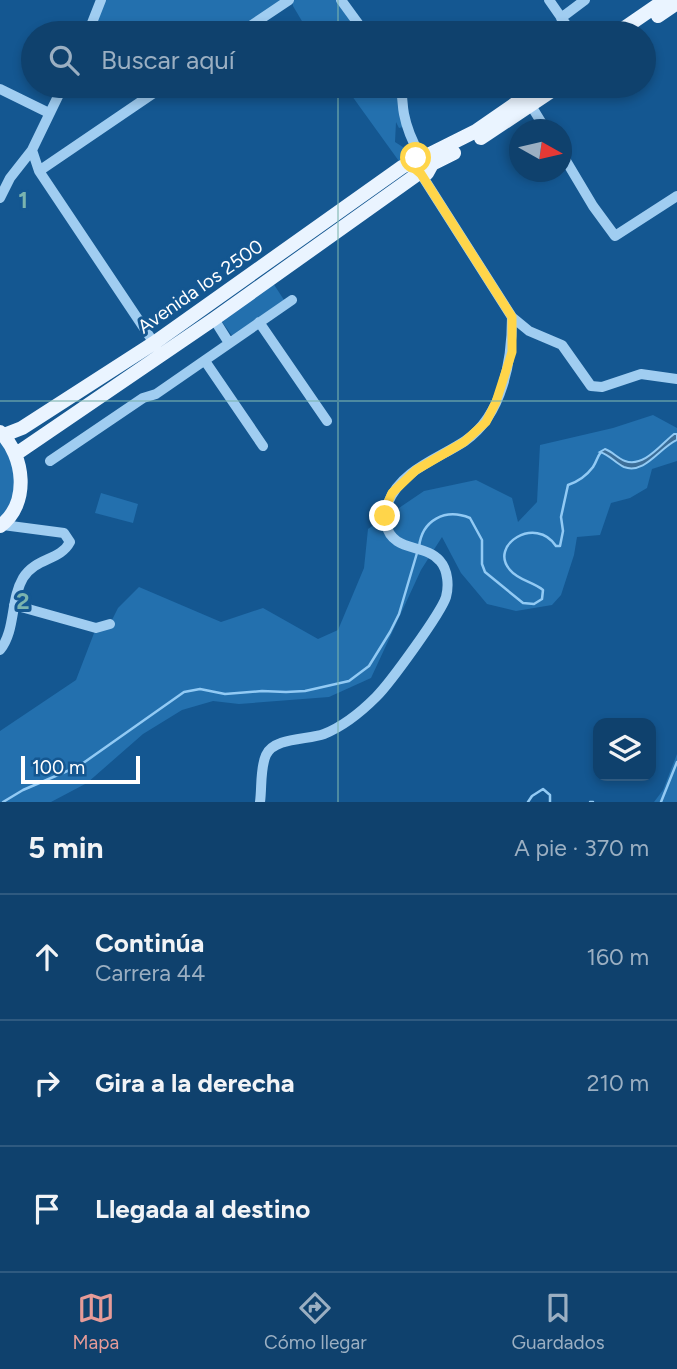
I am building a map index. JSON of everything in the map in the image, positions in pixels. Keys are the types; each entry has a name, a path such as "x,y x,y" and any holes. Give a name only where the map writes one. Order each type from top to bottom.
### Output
{"main road":[{"path":"642,21 673,6"},
{"path":"651,21 673,6"},
{"name":"Avenida los 2500","path":"2,433 22,428 154,343 402,167 480,139 531,98"},
{"name":"Avenida los 2500","path":"528,101 534,98"},
{"name":"Avenida los 2500","path":"16,454 214,319 421,161"},
{"path":"1,525 12,514 21,487 16,454 2,433"}],"street":[{"path":"93,21 101,0"},
{"path":"258,21 289,0"},
{"path":"341,0 356,21"},
{"path":"549,0 563,21"},
{"path":"561,18 585,0"},
{"path":"0,89 49,113"},
{"path":"0,198 10,178 32,150 57,98"},
{"path":"39,171 146,98"},
{"path":"404,98 407,132 421,161 512,317 529,331 562,345 590,386 602,387 641,374 677,379"},
{"path":"528,101 539,119"},
{"path":"32,150 39,171 154,343"},
{"path":"572,171 615,236 677,195"},
{"path":"50,461 143,398 156,394 292,300"},
{"path":"260,802 267,752 273,746 343,726 363,709 397,671 445,599 447,577 439,560 392,537 387,527 386,507 392,493 416,470 464,442 486,422 496,402 512,352 512,317"},
{"path":"214,319 229,343"},
{"path":"259,322 327,421"},
{"path":"205,361 263,446"},
{"path":"0,650 7,641 4,632 19,587 31,568 40,561 59,555 69,542 69,537 55,530 1,525"},
{"path":"15,605 96,628 110,624"}],"shaded area":[{"path":"101,0 289,0 258,21 96,21"},
{"path":"292,0 339,0 354,21 302,21"},
{"path":"353,98 398,98 407,126 399,128 396,122 395,142 406,149 408,154 401,164"},
{"path":"273,283 284,300 233,337 220,319"},
{"path":"653,415 677,428 677,461 652,469 647,488 630,498 611,503 600,535 577,537 561,595 552,605 516,611 487,604 461,573 442,537 421,570 371,678 329,697 239,704 213,701 182,710 143,734 87,783 51,802 0,802 0,731 76,680 96,628 110,624 118,608 139,587 221,622 263,608 318,639 338,630 364,568 368,529 424,491 476,480 512,498 518,522 537,502 540,445 613,428"},
{"path":"0,432 21,487 0,526"},
{"path":"677,434 677,440 639,467 624,467 600,452 605,449 625,461 639,461 652,454"},
{"path":"101,493 138,504 133,523 95,513"},
{"path":"677,754 677,802 654,802 663,790"}],"waterway":[{"path":"419,547 425,530 436,519 452,515 470,518 482,540 482,564 485,572 523,603 534,604 542,599 543,590 510,570 505,561 505,551 517,537 527,533 537,533 560,546 563,531 561,517 568,485 588,473 601,452"},
{"path":"3,802 23,790 79,766 184,692 200,689 225,694 305,691 349,681 369,666 390,632 399,614 417,553"},
{"path":"661,802 677,762"},
{"path":"528,802 543,789 550,795 550,802"}],"route":[{"path":"385,516 392,493 416,470 427,461 464,442 486,422 496,402 512,352 512,317 421,174 414,168 416,158"}]}
